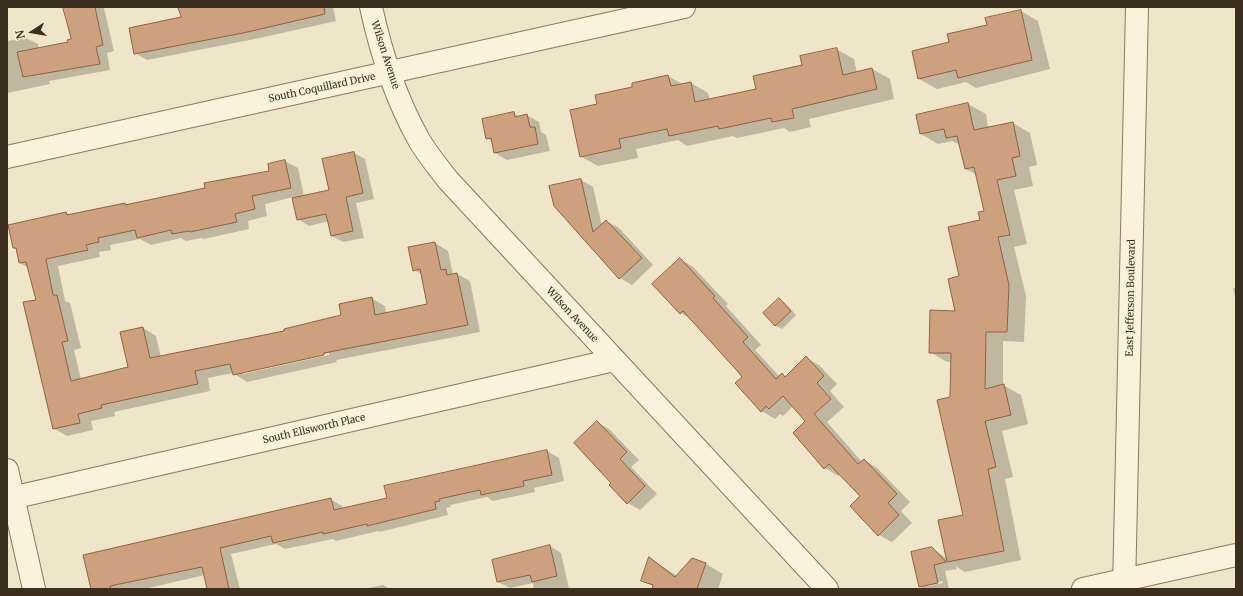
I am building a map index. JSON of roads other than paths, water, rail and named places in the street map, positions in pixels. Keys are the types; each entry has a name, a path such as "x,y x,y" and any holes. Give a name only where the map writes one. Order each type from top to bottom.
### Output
{"street":[{"name":"Wilson Avenue","path":"371,7 378,39 389,73 408,119 420,142 448,180 826,589"},
{"name":"South Coquillard Drive","path":"7,158 684,7"},
{"name":"East Jefferson Boulevard","path":"1124,584 1137,7"},
{"name":"South Ellsworth Place","path":"10,498 614,360"},
{"path":"7,470 10,498 34,589"},
{"path":"1083,589 1124,584 1236,555"}]}
